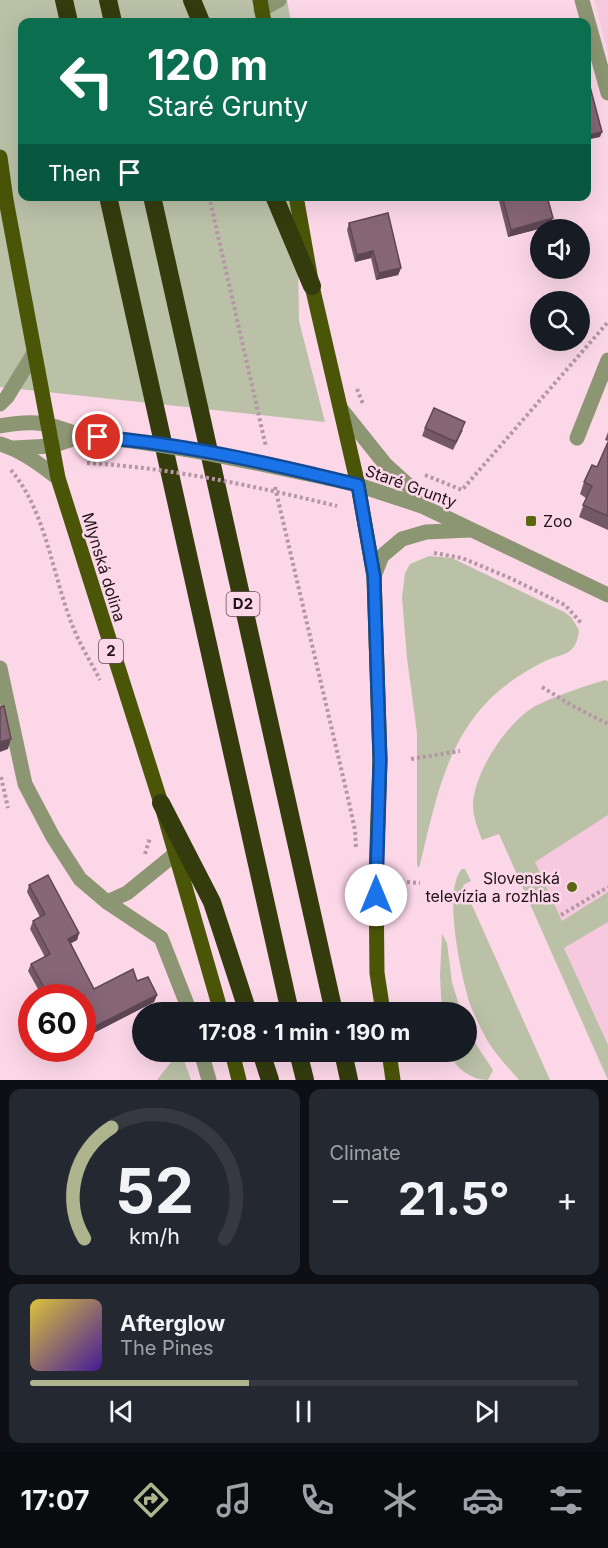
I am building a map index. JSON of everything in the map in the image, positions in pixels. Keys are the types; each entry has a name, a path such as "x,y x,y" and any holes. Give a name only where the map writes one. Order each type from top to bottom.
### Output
{"highway":[{"path":"64,0 68,18"},
{"path":"108,0 112,18"},
{"path":"192,0 199,18"},
{"name":"D2","path":"109,201 288,1002"},
{"name":"D2","path":"153,201 332,1002"},
{"path":"276,201 312,286"},
{"path":"161,803 212,902 245,1002"},
{"path":"264,1062 270,1080"},
{"path":"300,1062 305,1080"},
{"path":"346,1062 350,1080"}],"main road":[{"name":"Mlynská dolina","path":"0,157 46,422 58,478 161,803 218,1002"},
{"path":"297,201 312,286 358,485 374,576 380,760 376,876 377,973 381,1002"},
{"path":"234,1062 239,1080"},
{"path":"390,1062 393,1080"}],"street":[{"path":"262,11 279,0"},
{"path":"582,0 587,18"},
{"path":"591,32 608,93"},
{"path":"0,404 7,397 34,353"},
{"path":"578,438 608,360"},
{"path":"341,409 385,464 407,484 422,506"},
{"path":"0,426 18,422 46,422"},
{"name":"Staré Grunty","path":"46,422 82,436 131,440 195,450 358,485 422,506 608,595"},
{"name":"Staré Grunty","path":"7,446 51,446 82,436"},
{"path":"7,446 31,457 58,478"},
{"path":"374,576 382,556 402,539 426,532 474,530"},
{"path":"0,668 25,784 52,837 80,879 107,902 161,938 186,1002"},
{"path":"107,902 127,893 176,854"},
{"path":"204,1062 209,1080"}],"path":[{"path":"210,201 267,453"},
{"path":"424,475 462,490 608,322"},
{"path":"355,381 365,409"},
{"path":"87,463 138,466 227,481 337,506"},
{"path":"10,469 22,483 34,506 73,628 100,680"},
{"path":"273,476 348,798 355,830 356,853"},
{"path":"429,553 462,558 510,578 565,605 582,624"},
{"path":"542,687 608,724"},
{"path":"411,759 460,751"},
{"path":"0,770 8,808"},
{"path":"142,862 150,837"},
{"path":"407,882 420,883"},
{"path":"561,915 608,887"}],"shaded area":[{"path":"594,0 608,0 608,52"},
{"name":"Slovenská televízia a rozhlas","path":"608,684 608,1045 509,827"}],"green space":[{"path":"0,0 287,0 290,18 18,18 18,201 297,201 299,321 325,422 0,387"},
{"path":"429,556 452,558 564,612 571,617 579,630 576,643 571,650 530,669 495,694 461,737 443,779 419,868 417,865 417,733 402,597 405,573 410,564"},
{"name":"Slovenská televízia a rozhlas","path":"606,680 608,682 608,815 535,862 562,921 608,892 608,922 564,948 608,1045 608,1080 499,834 482,840 473,805 479,778 485,764 502,737 522,716 547,700"},
{"path":"462,869 465,869 471,881 463,885 550,1080 519,1080 492,1048 477,1020 477,1002 469,1002 457,948 453,910 456,879"},
{"path":"442,934 447,943 452,982 458,1002 441,1002"},
{"path":"477,1046 493,1070 488,1080 476,1078 464,1072 455,1063 477,1062"},
{"path":"171,1062 185,1062 191,1080 157,1080"}],"building":[{"path":"591,91 602,132 591,135"},
{"path":"503,201 548,201 553,218 530,219 530,225 511,230"},
{"path":"388,213 401,268 379,273 373,251 357,255 349,223"},
{"path":"434,408 465,422 456,442 425,428"},
{"path":"608,442 608,516 583,505 592,486 584,482 592,465 597,467"},
{"path":"4,706 11,739 0,742 0,707"},
{"path":"48,875 79,933 68,939 91,984 42,984 31,964 50,954 33,921 45,914 29,885"},
{"path":"133,969 137,981 148,977 157,995 143,1002 132,1002 132,1008 96,1026 96,988"}],"place":[{"name":"Zoo","path":"531,521"},
{"name":"Slovenská televízia a rozhlas","path":"572,887"}],"route":[{"path":"98,437 195,450 358,485 374,576 380,760 376,895"}]}
